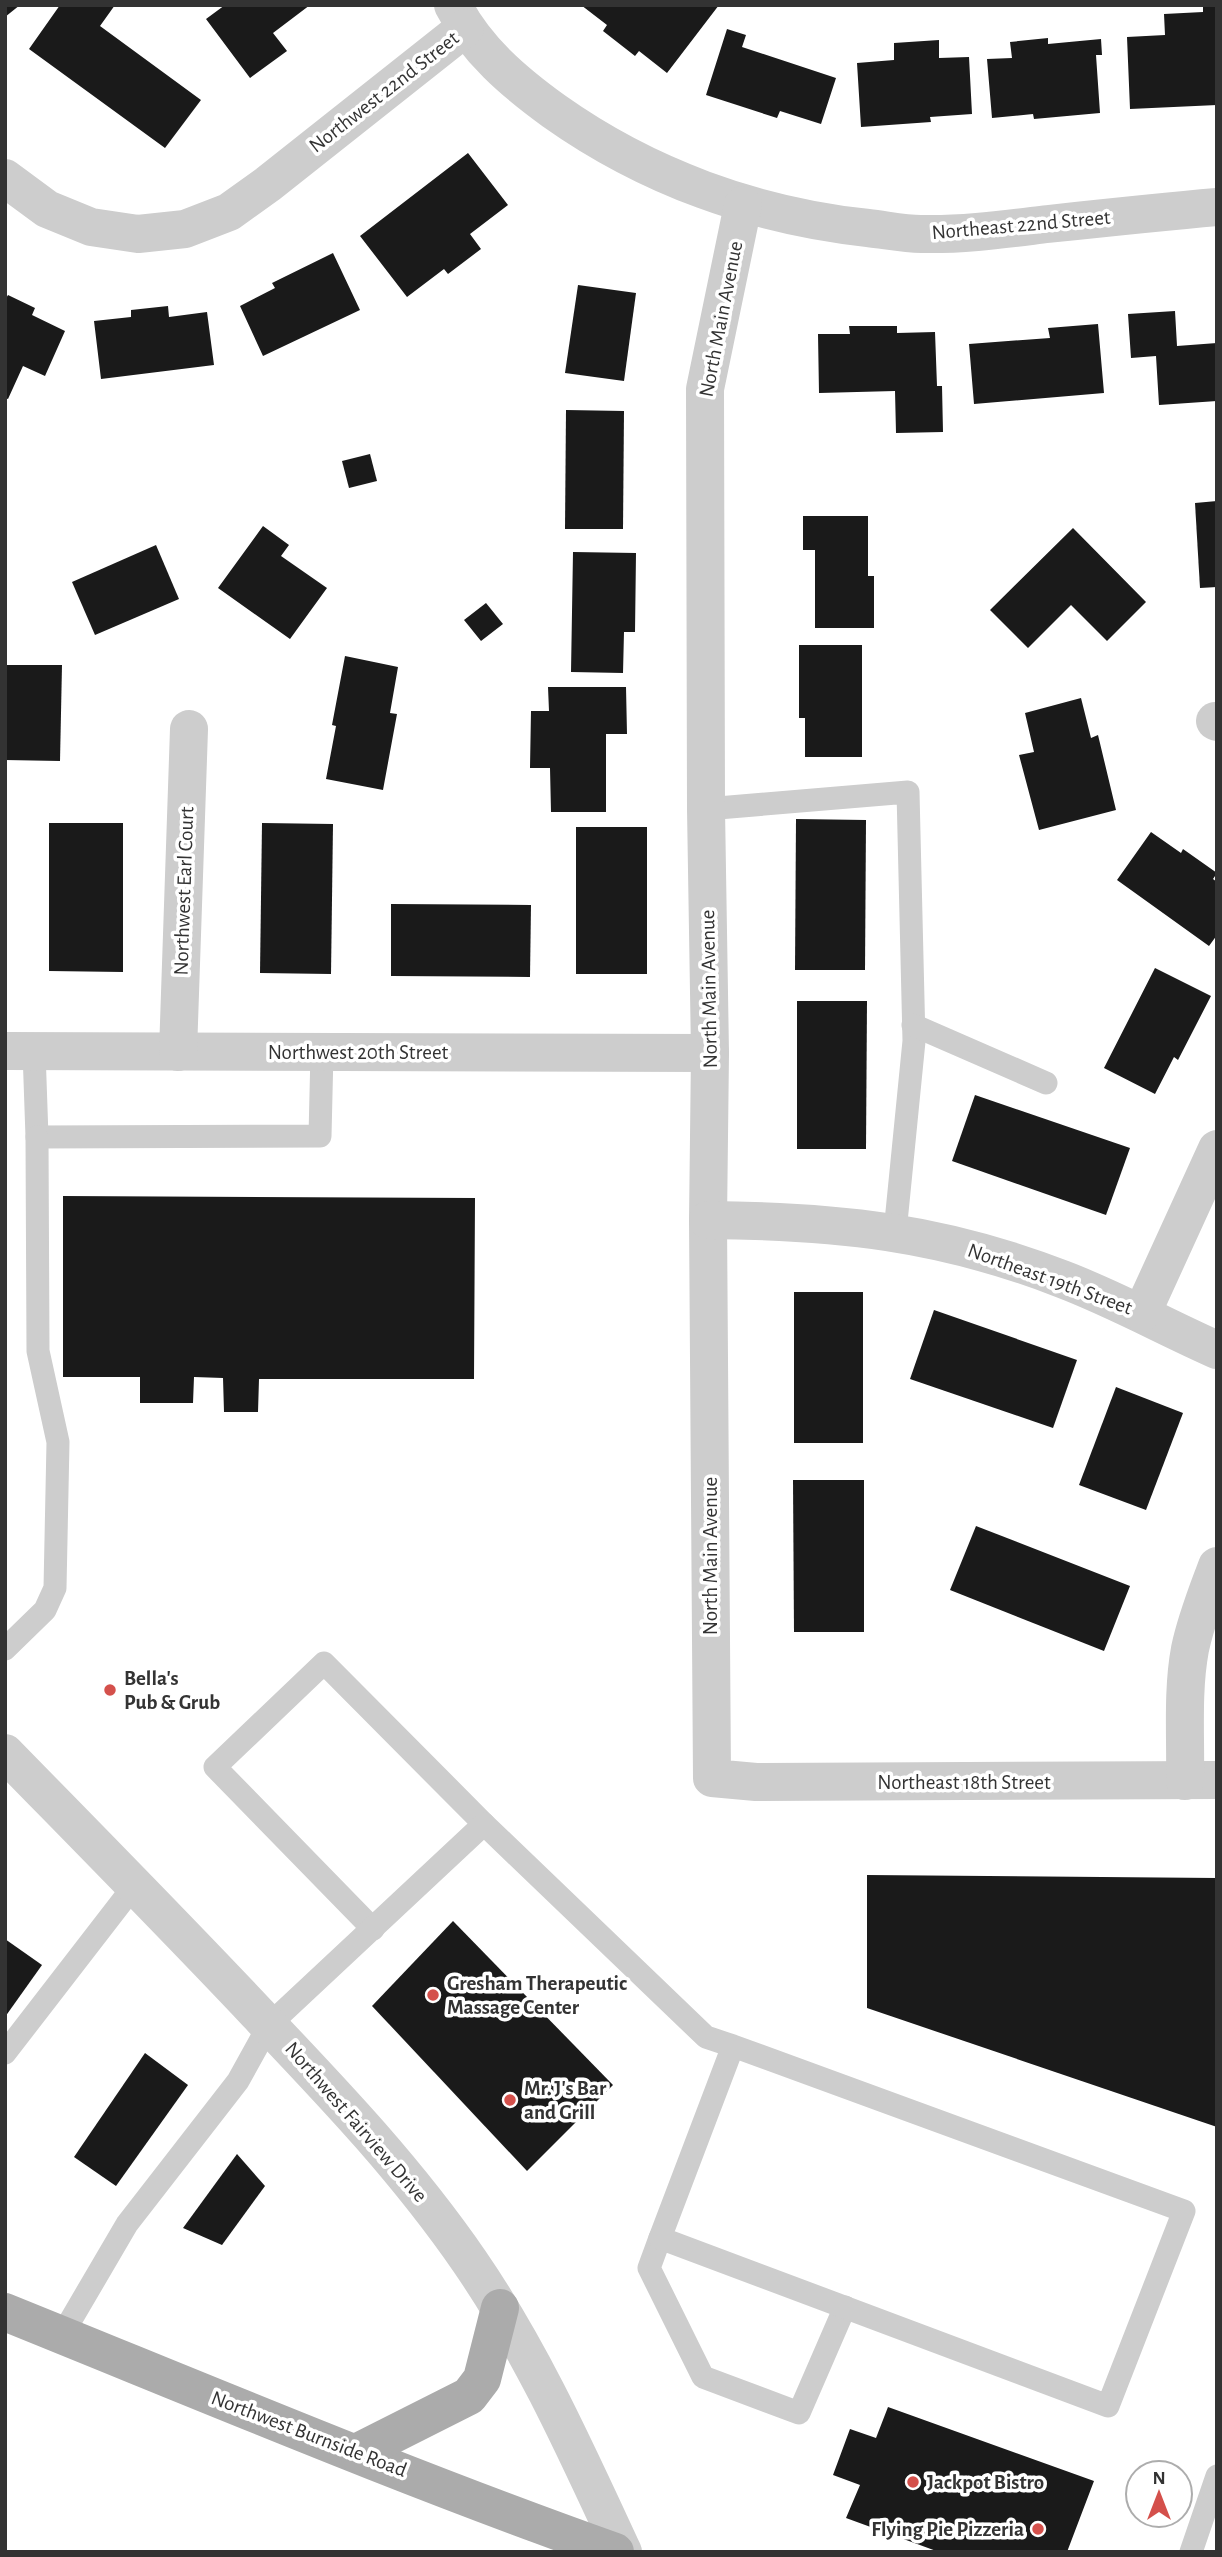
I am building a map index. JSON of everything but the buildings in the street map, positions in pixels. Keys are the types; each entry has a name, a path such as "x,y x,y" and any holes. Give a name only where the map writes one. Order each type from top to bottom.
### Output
{"main road":[{"path":"355,2453 470,2396 482,2379 500,2308"},
{"name":"Northwest Burnside Road","path":"5,2312 355,2453 615,2552"}],"street":[{"name":"Northwest 22nd Street","path":"5,178 47,209 91,227 138,234 185,229 229,212 268,184 459,17 498,67 578,128 621,154 667,176 743,205"},
{"name":"Northeast 22nd Street","path":"743,205 822,223 920,234 970,233 1217,207"},
{"name":"North Main Avenue","path":"712,1778 705,389 743,205"},
{"name":"Northwest Earl Court","path":"178,1052 189,729"},
{"name":"Northwest 20th Street","path":"20,1051 710,1053"},
{"path":"1142,1313 1217,1149"},
{"name":"Northeast 19th Street","path":"708,1220 790,1220 895,1232 983,1251 1062,1279 1142,1313 1217,1350"},
{"path":"1201,1781 1186,1684 1197,1620 1217,1566"},
{"name":"Northwest Fairview Drive","path":"9,1764 134,1886 269,2025 374,2137 432,2209 500,2308 543,2385 623,2552"},
{"name":"Northeast 18th Street","path":"712,1778 756,1782 1201,1781"}],"lane":[{"path":"706,809 908,792 914,1041 895,1232"},
{"path":"913,1025 1046,1083"},
{"path":"5,1649 45,1609 55,1588 58,1442 38,1351 37,1137 20,1051"},
{"path":"37,1137 320,1136 322,1052"},
{"path":"373,1929 215,1768 324,1663 484,1825 706,2037 1184,2211 1108,2406 660,2238"},
{"path":"62,2335 127,2224 238,2081 269,2025 484,1825"},
{"path":"5,2053 134,1886"},
{"path":"733,2046 649,2268 703,2377 799,2413 845,2307"},
{"path":"1191,2552 1217,2476"}],"place":[{"name":"Bella's Pub & Grub","path":"110,1690"},
{"name":"Gresham Therapeutic Massage Center","path":"433,1995"},
{"name":"Mr. J's Bar and Grill","path":"510,2100"},
{"name":"Jackpot Bistro","path":"913,2482"},
{"name":"Flying Pie Pizzeria","path":"1038,2529"}]}
